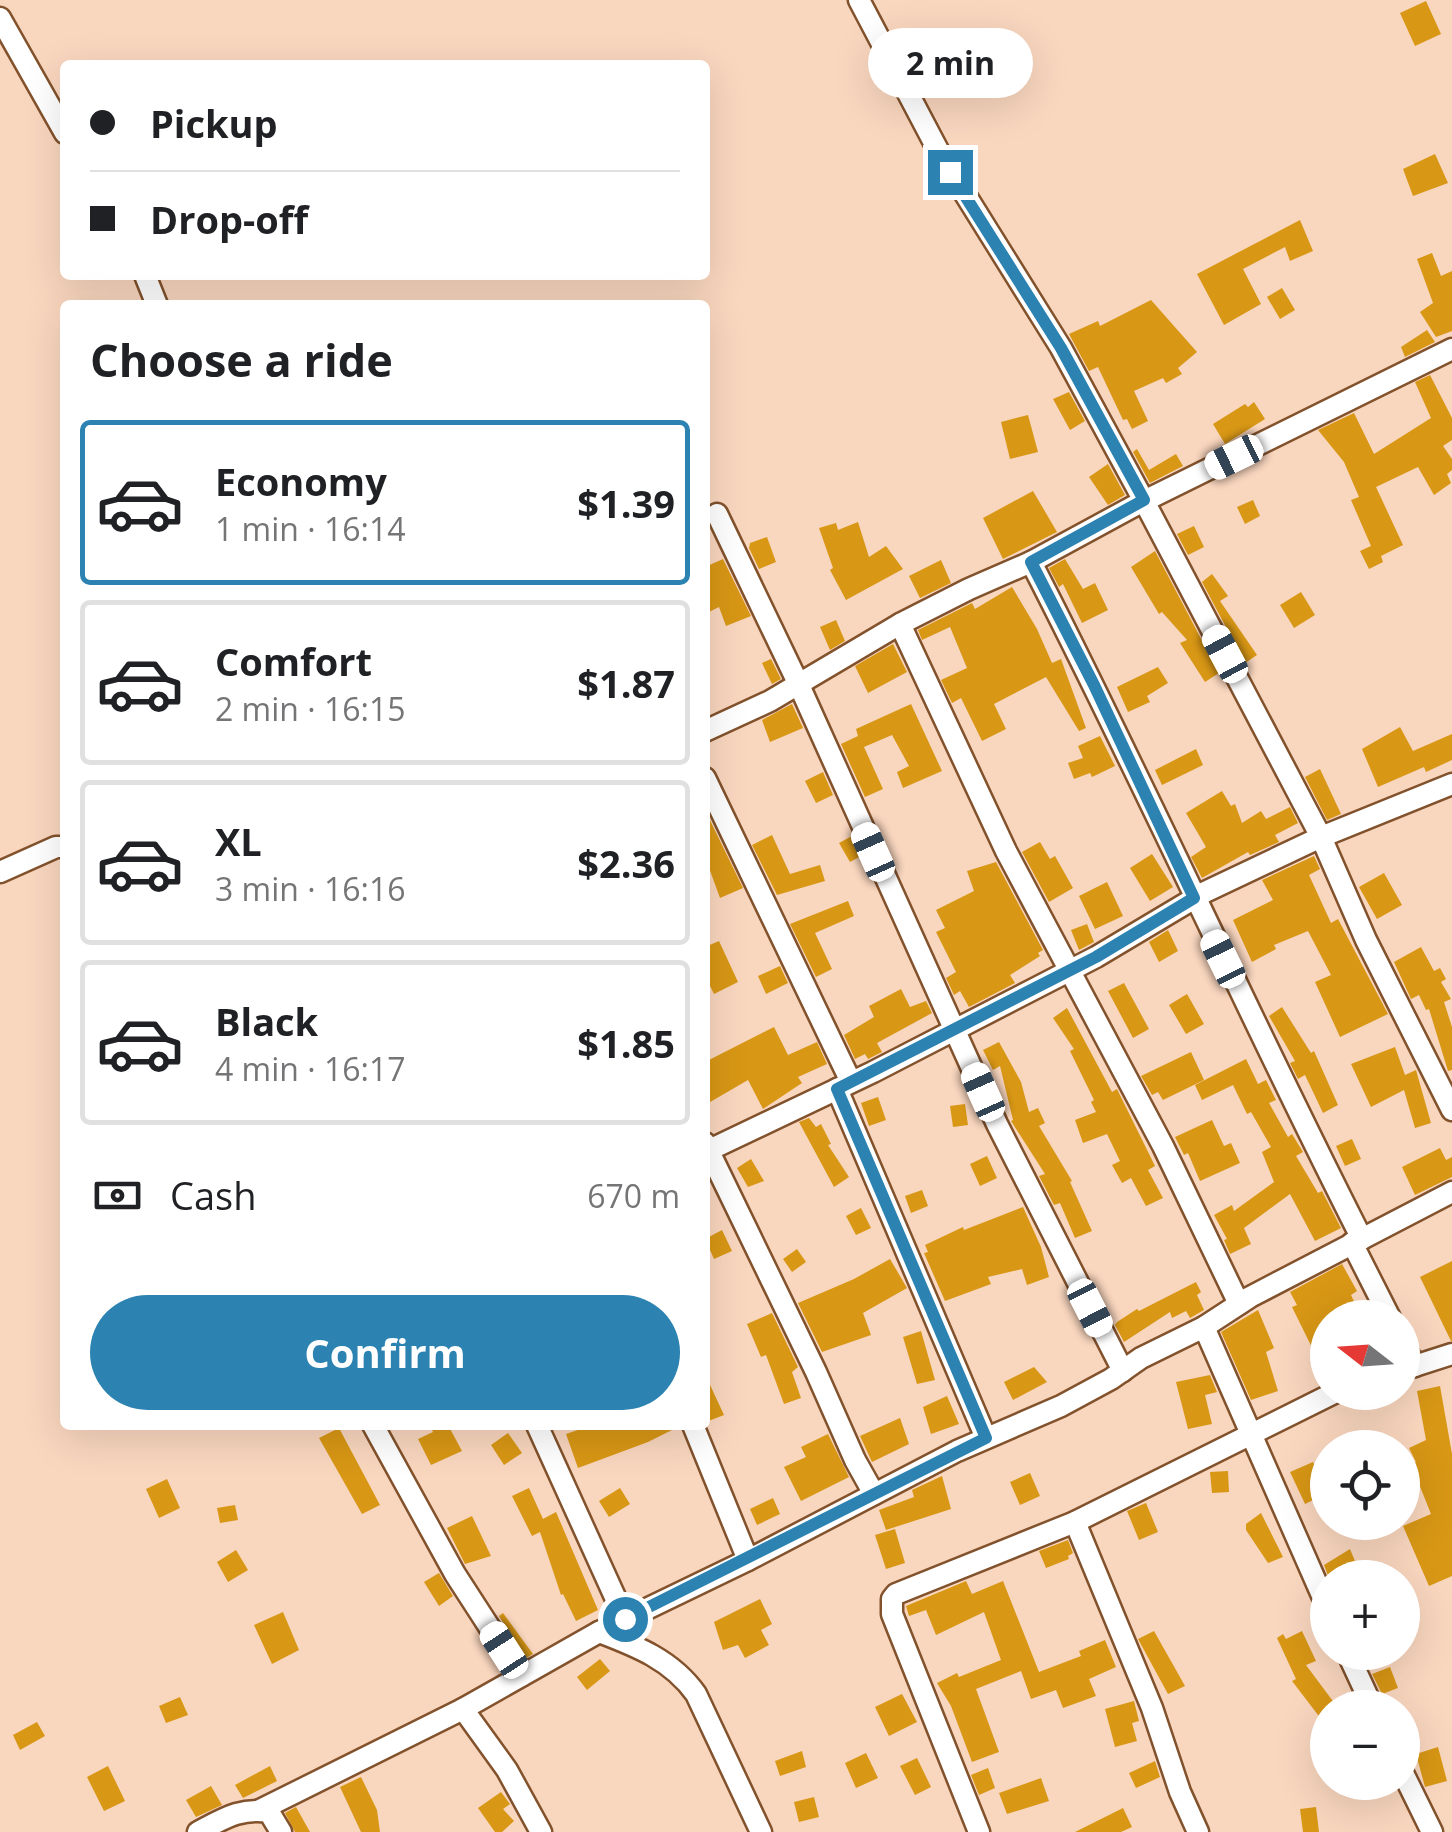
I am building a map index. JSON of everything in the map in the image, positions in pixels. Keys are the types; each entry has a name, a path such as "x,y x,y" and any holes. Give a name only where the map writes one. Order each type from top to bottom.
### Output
{"street":[{"path":"0,8 10,0"},
{"path":"859,0 940,154 1061,348 1144,500 1321,838 1366,940 1452,1110"},
{"path":"0,18 60,124"},
{"path":"710,729 799,685 900,624 1452,349"},
{"path":"717,514 799,685 997,1124 1123,1370"},
{"path":"1031,562 1094,685 1382,1300"},
{"path":"900,624 1006,851 1163,1146 1239,1304"},
{"path":"710,1146 844,1086 1071,970 1194,898 1321,838 1452,784"},
{"path":"710,789 844,1086 986,1438"},
{"path":"0,872 60,847"},
{"path":"710,1156 874,1494"},
{"path":"260,1810 462,1709 598,1632 986,1438 1061,1406 1239,1304 1452,1192"},
{"path":"1204,1327 1310,1569"},
{"path":"1420,1364 1452,1354"},
{"path":"979,1832 892,1614 892,1599 912,1587 1075,1522 1310,1405"},
{"path":"376,1430 456,1574 521,1676"},
{"path":"539,1430 625,1619"},
{"path":"695,1430 748,1560"},
{"path":"1075,1522 1198,1832"},
{"path":"598,1632 634,1645 667,1663 686,1680 761,1832"},
{"path":"462,1709 507,1770 541,1832"},
{"path":"1416,1800 1432,1832"},
{"path":"198,1832 235,1812 260,1810 269,1812 281,1832"}],"building":[{"path":"1426,1 1441,34 1415,46 1400,13"},
{"path":"1435,154 1448,183 1413,196 1403,169"},
{"path":"1300,220 1313,251 1290,261 1285,247 1243,269 1261,304 1224,325 1197,274"},
{"path":"1432,253 1441,276 1452,271 1452,331 1436,337 1420,312 1433,303 1417,259"},
{"path":"1282,288 1295,310 1280,319 1267,297"},
{"path":"1151,300 1197,352 1178,368 1182,374 1166,383 1163,378 1134,391 1148,421 1132,429 1127,419 1123,420 1098,367 1089,371 1069,334 1098,321 1100,326"},
{"path":"1427,330 1435,342 1405,357 1401,347"},
{"path":"1430,375 1452,418 1452,440 1443,446 1452,459 1452,470 1447,474 1451,483 1434,495 1418,467 1376,487 1403,545 1381,556 1383,562 1369,569 1360,551 1371,546 1351,500 1359,497 1344,462 1318,430 1354,413 1374,454 1431,418 1415,382"},
{"path":"1069,392 1085,421 1070,430 1053,399"},
{"path":"1254,402 1265,419 1225,444 1213,424"},
{"path":"1028,415 1038,452 1010,459 1001,422"},
{"path":"1137,449 1149,470 1176,454 1183,466 1150,483 1133,452"},
{"path":"1108,464 1125,495 1108,505 1089,477"},
{"path":"1033,491 1057,532 1003,559 983,518"},
{"path":"1253,500 1260,516 1245,524 1237,507"},
{"path":"858,522 869,557 886,546 903,569 846,600 830,570 833,568 819,528 836,523 838,530"},
{"path":"1194,526 1204,547 1188,555 1177,534"},
{"path":"767,537 776,562 759,569 750,543"},
{"path":"1155,551 1219,673 1205,682 1180,643 1187,640 1162,612 1159,614 1131,567"},
{"path":"723,559 751,616 726,626 719,607 710,612 710,565"},
{"path":"1065,559 1083,589 1095,583 1108,610 1082,623 1063,584 1059,587 1049,568"},
{"path":"941,560 951,583 920,598 909,576"},
{"path":"1212,574 1228,596 1220,601 1257,655 1245,663 1202,582"},
{"path":"1012,587 1052,663 1061,659 1086,728 1079,731 1046,677 994,704 1006,729 982,741 961,698 952,703 941,680 967,668 950,627 922,640 918,630 972,603 975,609"},
{"path":"1301,592 1315,615 1294,628 1280,605"},
{"path":"836,620 845,641 830,650 820,627"},
{"path":"893,644 907,672 868,693 855,666"},
{"path":"771,659 781,679 772,684 762,663"},
{"path":"1158,667 1168,683 1147,696 1150,702 1128,712 1117,687"},
{"path":"792,704 803,728 770,742 762,720"},
{"path":"911,704 942,771 903,788 897,772 909,766 892,735 864,747 883,789 865,797 841,744 858,736 856,729"},
{"path":"1400,727 1413,751 1452,734 1452,760 1426,772 1424,767 1378,787 1362,749"},
{"path":"1100,736 1115,766 1092,777 1090,773 1074,779 1068,763 1083,758 1078,746"},
{"path":"1196,749 1203,765 1162,785 1155,770"},
{"path":"1320,769 1341,814 1327,820 1305,777"},
{"path":"823,772 833,795 816,803 805,781"},
{"path":"1222,791 1231,806 1235,804 1242,823 1261,811 1266,819 1290,807 1298,823 1275,835 1279,842 1250,855 1248,852 1202,878 1191,857 1206,847 1186,813"},
{"path":"710,820 743,888 720,898 710,871"},
{"path":"772,835 790,874 820,865 825,881 777,895 752,845"},
{"path":"852,836 861,856 850,862 839,843"},
{"path":"1040,842 1050,859 1055,856 1073,888 1049,902 1022,852"},
{"path":"1152,854 1173,887 1150,901 1130,868"},
{"path":"1314,856 1320,869 1309,875 1331,923 1338,919 1388,1014 1340,1037 1315,982 1331,975 1308,931 1274,945 1276,949 1252,962 1233,920 1273,900 1262,880"},
{"path":"996,862 1043,950 1010,975 1015,983 969,1007 960,991 954,995 946,978 956,972 936,932 945,928 936,910 974,891 967,871"},
{"path":"1384,873 1402,905 1377,919 1359,887"},
{"path":"1107,882 1123,916 1095,929 1079,896"},
{"path":"848,901 854,916 815,933 832,969 816,977 790,924"},
{"path":"1087,924 1094,942 1079,950 1071,930"},
{"path":"1168,930 1178,951 1159,962 1149,942"},
{"path":"719,941 738,982 714,994 710,986 710,945"},
{"path":"1421,947 1434,971 1440,968 1446,979 1441,982 1451,999 1444,1002 1452,1027 1452,1070 1448,1071 1429,1009 1426,1010 1419,995 1411,999 1394,962"},
{"path":"780,966 788,983 766,994 758,976"},
{"path":"1124,983 1149,1029 1133,1038 1108,991"},
{"path":"901,989 910,1007 926,1001 932,1013 877,1043 882,1052 868,1059 865,1054 855,1059 844,1035 874,1017 869,1006"},
{"path":"1187,994 1204,1024 1186,1034 1169,1005"},
{"path":"1282,1007 1311,1053 1314,1051 1338,1105 1323,1113 1305,1075 1298,1079 1290,1063 1295,1061 1269,1016"},
{"path":"1067,1008 1112,1092 1117,1089 1155,1166 1148,1170 1163,1198 1146,1206 1131,1178 1122,1183 1112,1165 1120,1161 1107,1134 1083,1143 1075,1120 1096,1112 1070,1051 1074,1049 1053,1018"},
{"path":"774,1027 788,1055 817,1042 827,1064 798,1077 802,1083 763,1109 748,1080 710,1102 710,1059"},
{"path":"999,1042 1021,1082 1029,1112 1038,1108 1045,1123 1039,1126 1072,1181 1092,1231 1075,1238 1060,1203 1054,1205 1039,1176 1045,1174 1011,1121 1000,1066 993,1070 983,1050"},
{"path":"1395,1047 1405,1075 1416,1070 1431,1123 1415,1128 1404,1090 1371,1107 1351,1064"},
{"path":"1191,1052 1204,1080 1163,1100 1158,1092 1152,1095 1141,1076"},
{"path":"1246,1059 1258,1084 1266,1080 1276,1100 1269,1103 1288,1137 1292,1134 1303,1152 1296,1156 1318,1193 1322,1191 1341,1228 1315,1241 1290,1194 1244,1228 1251,1244 1230,1254 1214,1215 1232,1205 1234,1211 1274,1182 1262,1152 1271,1147 1251,1112 1247,1114 1233,1085 1202,1100 1195,1085"},
{"path":"878,1097 886,1120 869,1126 861,1103"},
{"path":"965,1104 968,1125 953,1127 950,1106"},
{"path":"809,1118 816,1127 821,1124 831,1144 828,1145 849,1177 834,1187 799,1122"},
{"path":"1212,1120 1224,1146 1231,1143 1240,1163 1200,1181 1188,1153 1184,1155 1175,1137"},
{"path":"1352,1139 1361,1159 1345,1166 1336,1146"},
{"path":"1440,1148 1446,1160 1452,1157 1452,1177 1415,1195 1402,1167"},
{"path":"987,1156 997,1178 980,1186 970,1164"},
{"path":"751,1159 764,1181 748,1187 737,1168"},
{"path":"922,1190 928,1206 911,1213 905,1196"},
{"path":"1023,1207 1049,1277 1027,1285 1022,1269 988,1277 991,1284 945,1301 924,1253 928,1252 925,1245 963,1227 964,1230"},
{"path":"861,1208 871,1228 856,1235 846,1216"},
{"path":"722,1230 732,1251 714,1259 710,1236"},
{"path":"797,1249 806,1262 792,1272 783,1259"},
{"path":"890,1259 907,1288 863,1313 871,1335 822,1352 798,1303"},
{"path":"1452,1261 1452,1341 1451,1341 1420,1277"},
{"path":"1342,1264 1357,1291 1351,1295 1353,1300 1310,1300 1310,1344 1292,1307 1297,1305 1290,1292"},
{"path":"1196,1282 1204,1310 1190,1318 1186,1311 1172,1318 1170,1312 1124,1342 1117,1322"},
{"path":"1258,1310 1274,1348 1266,1352 1278,1391 1251,1400 1221,1332"},
{"path":"772,1313 798,1367 792,1372 801,1398 784,1404 766,1355 761,1357 747,1324"},
{"path":"921,1331 935,1380 917,1384 903,1337"},
{"path":"1034,1367 1047,1382 1013,1400 1004,1382"},
{"path":"1210,1375 1217,1392 1205,1395 1212,1424 1188,1429 1176,1382"},
{"path":"710,1385 724,1415 710,1420"},
{"path":"1440,1386 1452,1454 1452,1576 1429,1586 1409,1540 1420,1540 1420,1519 1431,1514 1420,1486 1420,1443 1426,1440 1420,1390"},
{"path":"947,1396 959,1424 931,1434 923,1407"},
{"path":"900,1418 909,1444 872,1462 860,1436"},
{"path":"340,1430 380,1505 362,1514 319,1438"},
{"path":"451,1430 462,1451 431,1465 418,1439"},
{"path":"578,1430 672,1430 578,1468 566,1434"},
{"path":"508,1433 522,1453 504,1465 491,1445"},
{"path":"828,1434 849,1477 801,1501 784,1467 806,1457 801,1447"},
{"path":"1310,1463 1310,1502 1305,1504 1290,1472"},
{"path":"1228,1471 1229,1492 1212,1493 1210,1472"},
{"path":"1030,1473 1040,1496 1020,1505 1010,1482"},
{"path":"942,1476 951,1509 886,1530 879,1510 914,1497 912,1490"},
{"path":"167,1479 180,1508 159,1518 146,1489"},
{"path":"529,1488 543,1519 556,1512 598,1610 576,1621 561,1595 540,1532 532,1536 512,1496"},
{"path":"620,1488 630,1504 609,1517 599,1501"},
{"path":"773,1498 780,1514 757,1525 750,1509"},
{"path":"1146,1503 1158,1532 1139,1540 1127,1511"},
{"path":"235,1505 238,1520 220,1523 217,1508"},
{"path":"1261,1513 1283,1557 1268,1563 1246,1530 1246,1524"},
{"path":"472,1516 491,1556 465,1564 447,1528"},
{"path":"895,1529 905,1563 886,1569 875,1535"},
{"path":"1068,1540 1073,1553 1069,1559 1046,1568 1039,1551"},
{"path":"1350,1549 1355,1560 1332,1560"},
{"path":"236,1550 248,1570 228,1582 217,1562"},
{"path":"439,1573 453,1596 439,1606 424,1582"},
{"path":"966,1581 972,1594 1003,1581 1039,1672 1081,1656 1079,1651 1105,1640 1116,1667 1089,1679 1096,1696 1063,1708 1056,1690 1031,1699 1021,1671 976,1689 999,1752 972,1762 951,1706 937,1683 1001,1660 984,1612 936,1635 926,1610 909,1616 906,1606"},
{"path":"760,1599 772,1624 761,1630 769,1645 745,1658 738,1645 723,1650 714,1622"},
{"path":"283,1612 299,1650 272,1664 254,1625"},
{"path":"503,1613 533,1654 526,1658 499,1616"},
{"path":"1154,1631 1185,1686 1168,1694 1138,1639"},
{"path":"1302,1631 1310,1648 1310,1663 1306,1665 1325,1690 1310,1690 1310,1704 1292,1681 1296,1679 1277,1638 1283,1634 1286,1639"},
{"path":"600,1659 610,1671 587,1690 577,1677"},
{"path":"1391,1670 1398,1688 1380,1690 1372,1674"},
{"path":"902,1694 917,1722 889,1736 875,1707"},
{"path":"180,1697 188,1715 166,1723 159,1706"},
{"path":"1134,1701 1139,1721 1132,1723 1137,1741 1115,1747 1105,1709"},
{"path":"37,1722 45,1736 20,1750 13,1735"},
{"path":"1438,1747 1447,1781 1425,1787 1420,1753"},
{"path":"802,1751 806,1767 780,1776 775,1761"},
{"path":"866,1753 878,1778 856,1788 845,1763"},
{"path":"917,1758 931,1787 915,1795 900,1766"},
{"path":"1155,1761 1160,1777 1136,1788 1129,1773"},
{"path":"108,1766 125,1801 104,1811 87,1777"},
{"path":"270,1766 277,1781 243,1798 235,1785"},
{"path":"988,1768 995,1788 979,1795 971,1775"},
{"path":"361,1777 377,1810 380,1832 361,1832 340,1787"},
{"path":"1041,1778 1049,1801 1007,1814 999,1793"},
{"path":"211,1786 222,1805 196,1817 186,1800"},
{"path":"501,1792 510,1804 503,1809 514,1821 502,1832 495,1832 478,1808"},
{"path":"814,1797 819,1817 799,1822 794,1802"},
{"path":"296,1807 310,1832 295,1832 285,1813"},
{"path":"1316,1807 1319,1832 1303,1832 1300,1809"},
{"path":"1123,1808 1132,1827 1121,1832 1075,1832"}],"route":[{"path":"625,1619 986,1438 837,1089 1096,957 1194,898 1031,562 1144,500 1061,348 950,172"}]}
